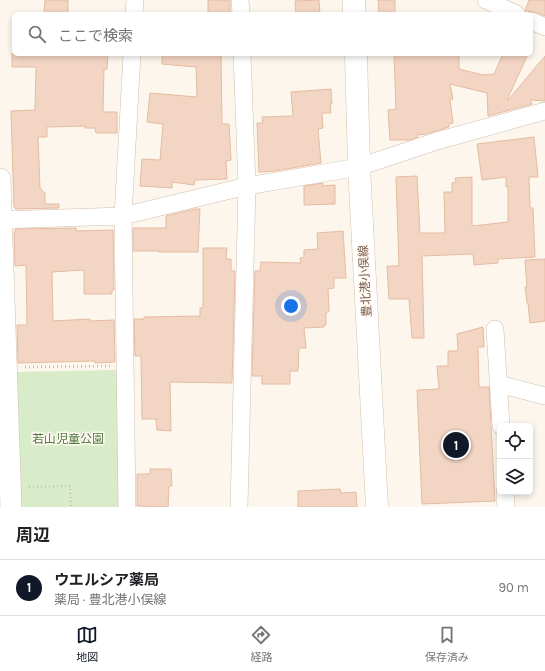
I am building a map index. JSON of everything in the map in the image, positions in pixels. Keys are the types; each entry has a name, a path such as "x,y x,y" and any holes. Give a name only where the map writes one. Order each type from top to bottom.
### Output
{"main road":[{"path":"354,0 354,12"},
{"name":"豊北港小俣線","path":"356,56 359,167 377,507"}],"street":[{"path":"134,12 135,0"},
{"path":"240,0 241,12"},
{"path":"486,0 512,12"},
{"path":"533,22 545,27"},
{"path":"127,507 123,216 132,56"},
{"path":"239,507 247,186 242,56"},
{"path":"1,220 123,216 247,186 359,167 437,141 545,111"},
{"path":"0,179 11,497"},
{"path":"495,329 501,423"},
{"path":"498,384 545,396"},
{"path":"505,495 506,507"}],"path":[{"path":"6,367 124,366"},
{"path":"11,497 70,486 71,507"}],"green space":[{"name":"若山児童公園","path":"117,370 119,507 20,507 17,372"}],"building":[{"path":"45,0 68,0 68,12 44,12"},
{"path":"208,0 230,0 230,12 208,12"},
{"path":"319,0 320,12 296,12 295,1"},
{"path":"378,0 395,0 395,12 379,12"},
{"path":"529,0 545,0 545,16 535,12 525,11"},
{"path":"12,56 108,56 107,69 104,69 103,112 117,112 117,133 96,133 95,128 85,128 85,126 47,127 47,137 38,137 40,188 45,193 45,204 59,204 59,208 16,209 14,207 11,111 35,110 36,67 12,67"},
{"path":"162,56 221,56 222,124 229,124 231,160 226,161 227,179 195,180 194,185 172,182 172,188 140,186 142,159 160,160 163,124 147,122 150,93 197,97 196,67 162,64"},
{"path":"394,56 459,56 459,69 483,75 494,74 502,56 527,56 508,100 545,56 545,101 530,100 532,104 488,116 487,93 450,84 453,99 450,100 453,123 449,124 449,127 426,134 417,135 418,137 410,140 390,140 388,110 396,109"},
{"path":"331,89 331,113 322,113 323,128 318,129 321,163 275,171 259,172 257,123 263,123 262,117 293,116 291,92"},
{"path":"534,137 538,177 529,177 530,208 533,208 535,257 498,259 498,263 474,265 473,254 422,256 424,338 412,338 409,299 389,299 387,266 399,266 396,177 417,176 420,233 445,233 444,192 452,192 452,183 456,182 455,178 472,177 472,226 508,222 508,186 506,187 506,177 482,180 477,144"},
{"path":"323,183 323,186 335,185 335,204 304,205 304,186"},
{"path":"200,209 198,252 133,251 133,228 166,228 166,216"},
{"path":"76,228 76,231 113,230 114,290 112,290 112,294 84,294 84,270 52,272 53,321 90,319 90,321 114,320 115,362 95,363 95,361 18,363 17,325 27,325 26,265 15,266 14,232 16,229"},
{"path":"343,231 346,278 334,278 334,288 328,289 329,311 326,313 326,325 324,325 324,327 304,328 306,348 299,348 298,371 290,371 290,384 262,384 262,376 252,376 255,271 260,271 261,262 301,263 300,258 304,257 304,250 318,249 317,233"},
{"path":"203,248 227,248 226,259 231,259 231,271 235,271 232,383 170,382 171,431 157,430 156,419 142,419 141,356 135,356 134,319 144,319 144,317 200,316 200,308 203,308"},
{"path":"545,259 545,321 530,323 525,287 527,287 525,260"},
{"path":"483,327 484,347 478,347 479,387 489,387 495,501 422,504 417,390 439,389 437,366 448,366 448,351 458,351 457,334"},
{"path":"150,469 171,469 172,486 169,486 168,507 137,506 137,474 150,474"},
{"path":"340,489 341,493 356,492 357,507 298,507 298,491"}],"place":[{"name":"ウエルシア薬局","path":"456,445"}]}
